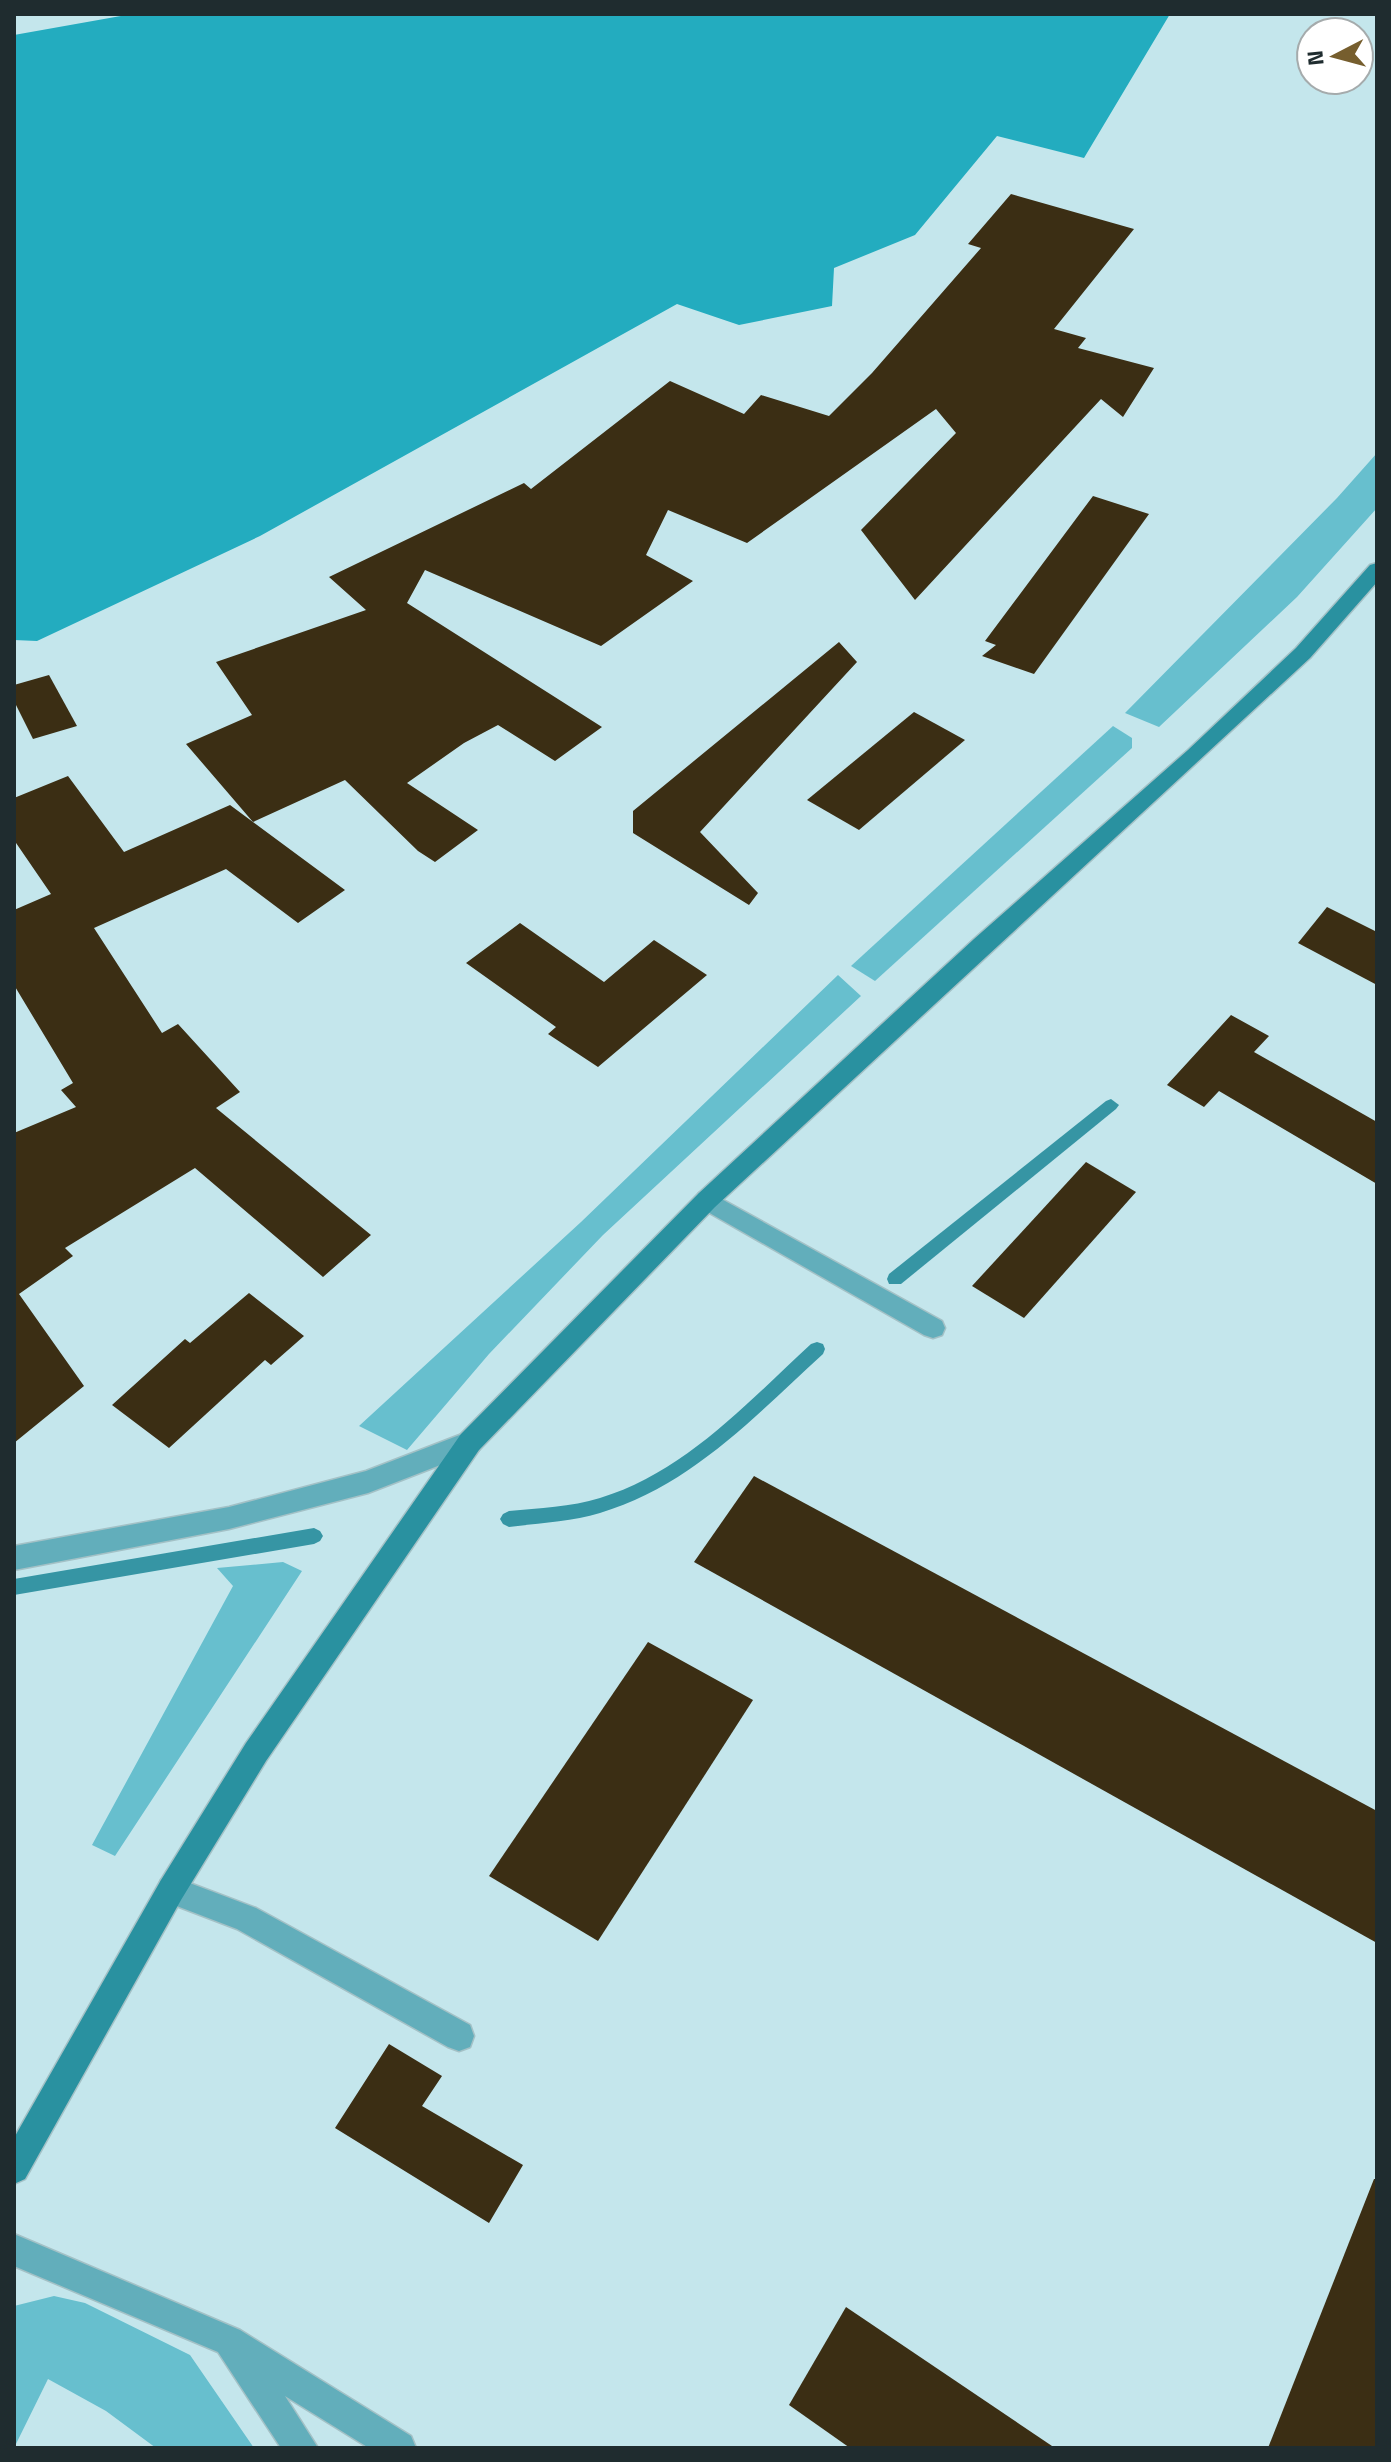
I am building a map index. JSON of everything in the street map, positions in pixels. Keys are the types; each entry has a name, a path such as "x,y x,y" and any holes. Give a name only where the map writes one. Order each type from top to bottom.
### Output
{"main road":[{"path":"14,2168 171,1890 256,1752 470,1442 707,1200 982,945 1195,755 1303,653 1377,569"}],"street":[{"path":"707,1200 933,1328"},
{"path":"14,1558 244,1514 368,1482 470,1442"},
{"path":"171,1890 246,1918 459,2036"},
{"path":"14,2250 229,2341 399,2448"},
{"path":"229,2341 301,2448"}],"shaded area":[{"path":"132,14 1170,14 1084,158 997,136 915,235 834,268 832,306 739,325 677,304 260,536 37,641 14,640 14,35"},
{"path":"1377,453 1377,508 1297,597 1159,727 1125,713 1337,498"},
{"path":"1113,726 1132,738 1132,748 875,981 851,966"},
{"path":"838,975 861,996 603,1235 489,1354 407,1450 359,1426 581,1222"},
{"path":"283,1562 302,1571 115,1856 92,1845 233,1586 217,1568"},
{"path":"54,2296 85,2303 190,2355 254,2448 156,2448 106,2411 48,2379 14,2448 14,2306"}],"building":[{"path":"1011,194 1134,229 1054,329 1086,338 1078,348 1154,368 1123,417 1101,399 915,600 861,530 956,433 936,409 747,543 668,510 646,555 693,581 601,646 425,570 407,603 602,727 555,761 498,725 464,743 407,783 478,830 435,862 418,851 345,780 253,822 186,744 252,715 216,662 366,610 329,577 524,483 531,489 670,381 744,414 761,395 829,416 872,373 981,248 968,244"},
{"path":"1093,496 1149,514 1034,674 982,656 996,645 985,641"},
{"path":"839,642 857,662 700,832 758,893 749,905 633,833 633,811"},
{"path":"49,675 77,726 33,739 14,701 14,685"},
{"path":"914,712 965,740 859,830 807,800"},
{"path":"68,776 124,852 230,805 345,890 298,923 226,869 94,928 162,1033 178,1024 240,1092 216,1108 371,1235 323,1277 195,1168 65,1248 73,1256 19,1294 84,1386 14,1443 14,1133 76,1107 61,1090 73,1083 14,985 14,910 51,894 14,840 14,798"},
{"path":"1327,907 1377,932 1377,985 1298,943"},
{"path":"520,923 604,982 654,940 707,975 598,1067 548,1034 556,1027 466,963"},
{"path":"1231,1015 1269,1036 1254,1052 1377,1122 1377,1184 1219,1091 1204,1107 1167,1085"},
{"path":"1086,1162 1136,1192 1024,1318 972,1286"},
{"path":"249,1293 304,1336 271,1365 265,1360 169,1448 112,1405 185,1339 190,1343"},
{"path":"754,1476 1377,1811 1377,1943 694,1562"},
{"path":"648,1642 753,1700 598,1941 489,1876"},
{"path":"389,2044 442,2076 422,2106 523,2165 489,2223 335,2128"},
{"path":"1374,2179 1377,2179 1377,2448 1268,2448"},
{"path":"846,2307 1055,2448 850,2448 789,2405"}],"waterway":[{"path":"895,1279 1111,1105"},
{"path":"509,1519 600,1506 631,1495 661,1479 717,1440 817,1349"},
{"path":"14,1587 314,1536"}]}
